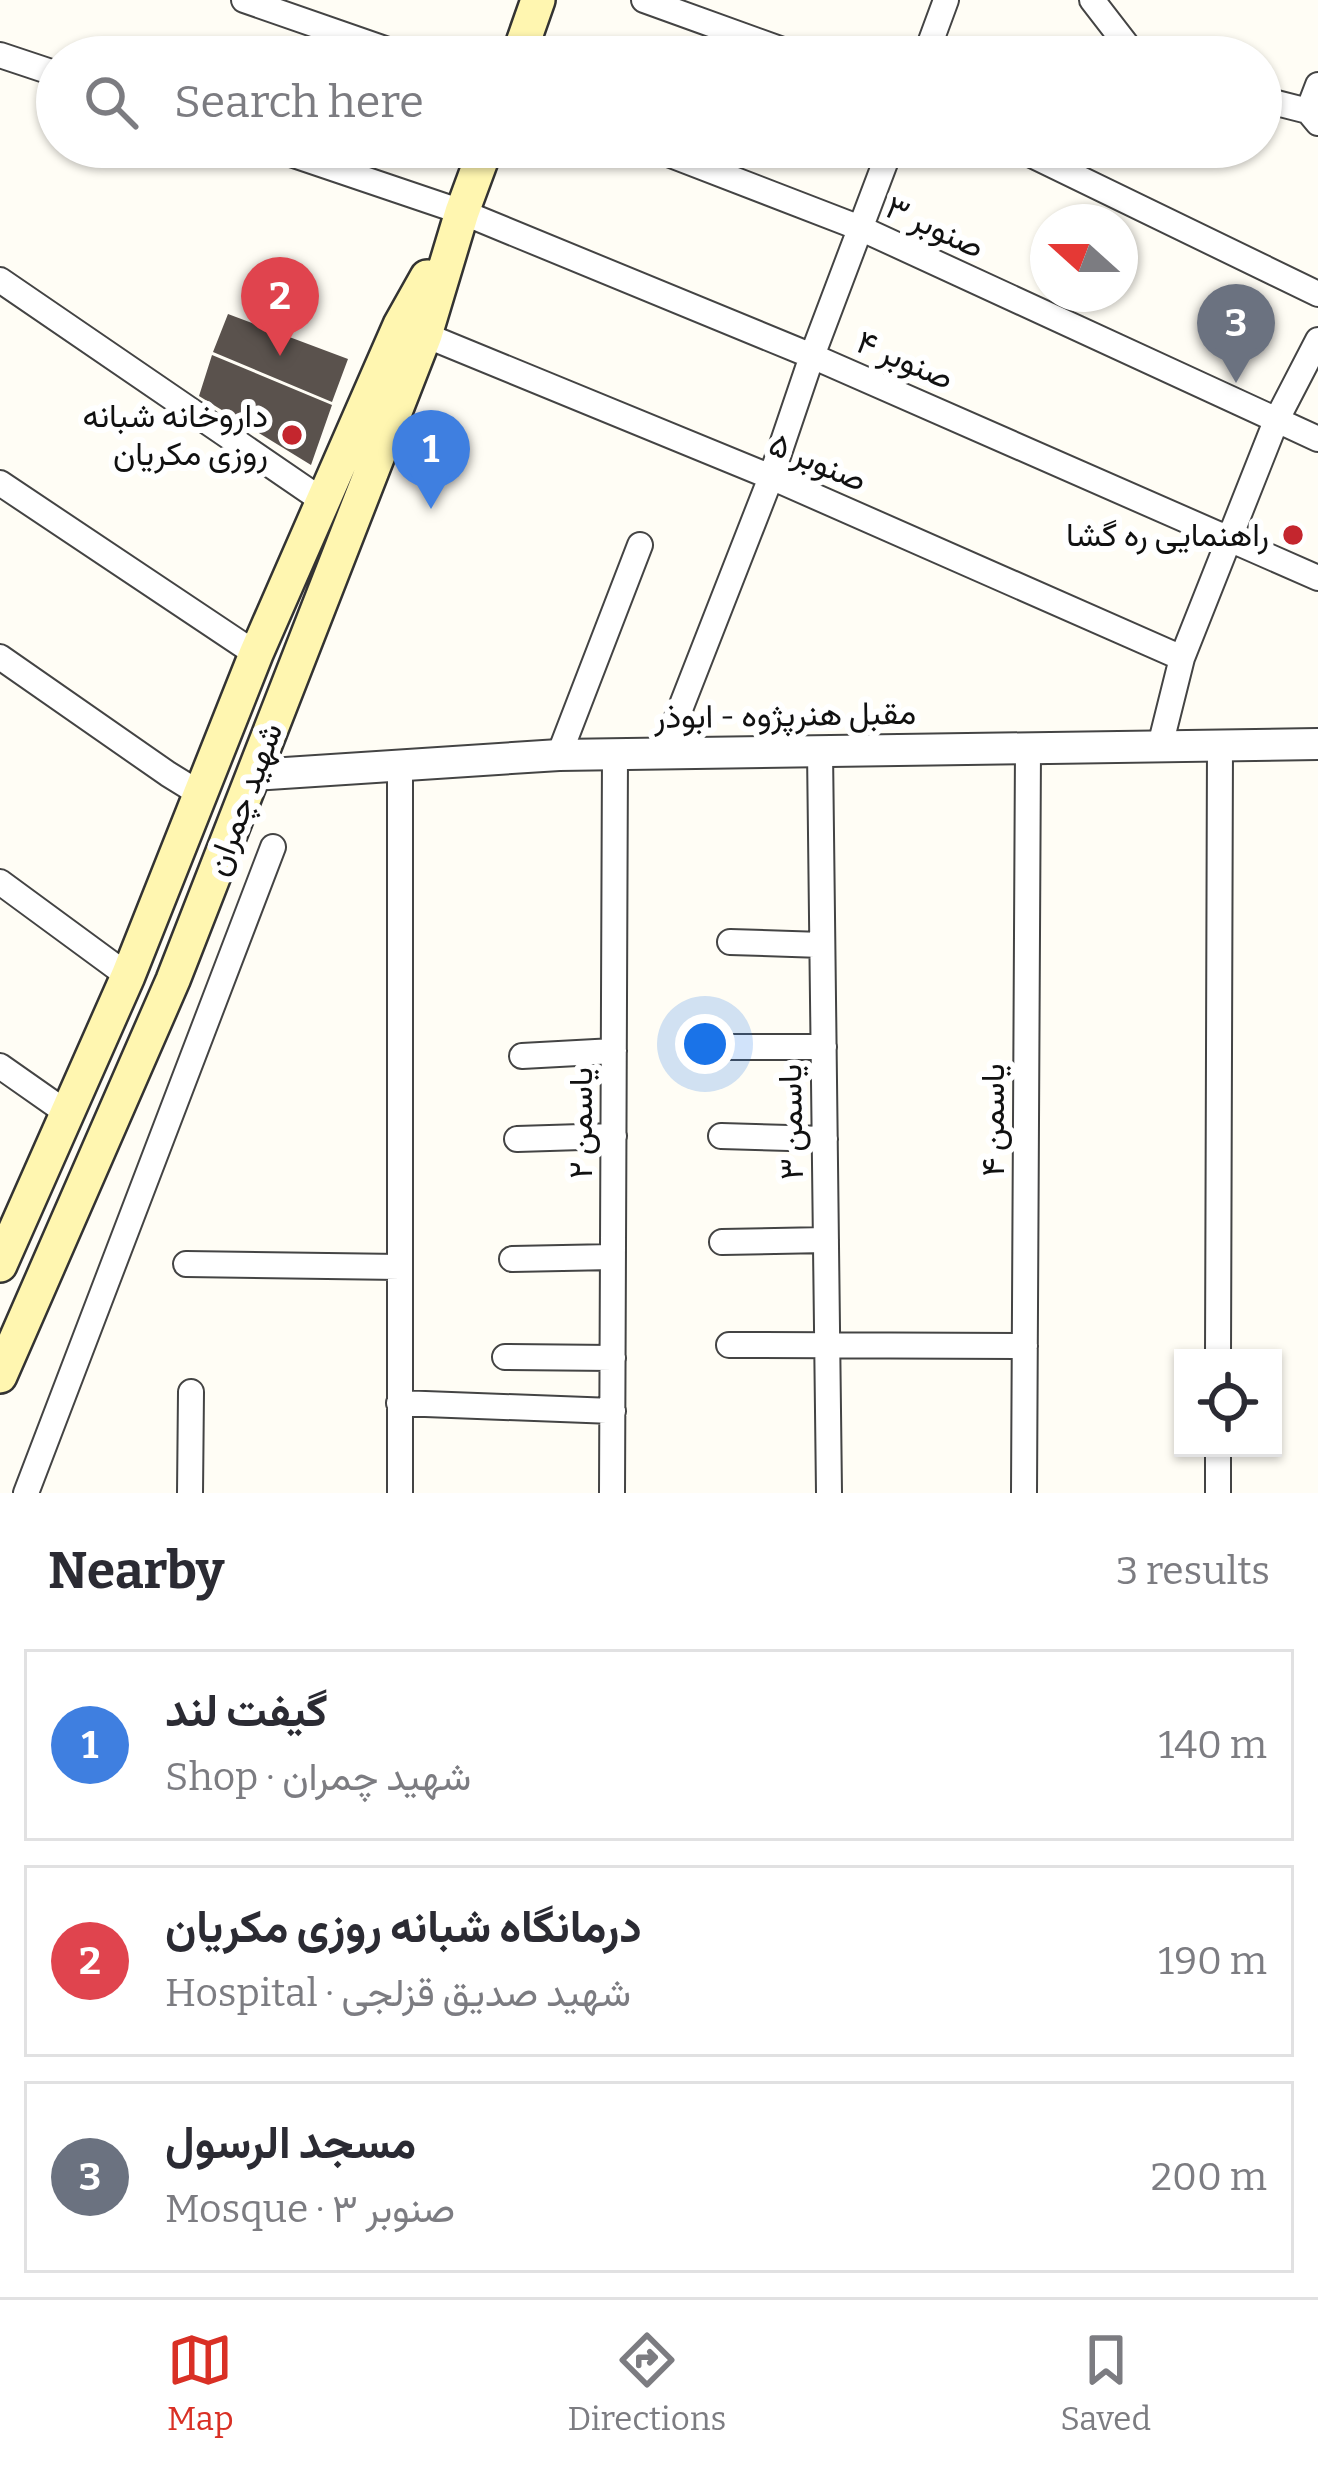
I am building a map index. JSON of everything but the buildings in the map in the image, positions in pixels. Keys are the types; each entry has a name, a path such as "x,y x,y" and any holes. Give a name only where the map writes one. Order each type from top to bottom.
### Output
{"main road":[{"path":"525,36 538,0"},
{"name":"شهید چمران","path":"0,1376 173,980 425,335 478,168"},
{"name":"شهید چمران","path":"0,1265 8,1221 67,1113 128,976 256,653 400,325 462,212"}],"street":[{"path":"244,0 348,36"},
{"path":"644,0 744,36"},
{"path":"933,36 946,0"},
{"path":"1092,0 1120,36"},
{"path":"0,55 36,67"},
{"path":"1282,106 1313,117 1318,85"},
{"name":"صنوبر ۴","path":"332,168 462,212 812,356 1318,578"},
{"name":"صنوبر ۳","path":"704,168 860,229 1318,440"},
{"path":"663,753 771,477 883,168"},
{"path":"1058,168 1318,294"},
{"path":"0,280 323,501"},
{"name":"صنوبر ۵","path":"425,335 771,477 1182,658"},
{"path":"1160,746 1182,658 1276,421 1318,340"},
{"path":"0,483 256,653"},
{"path":"559,754 640,545"},
{"path":"0,658 202,795"},
{"name":"مقبل هنرپژوه - ابوذر","path":"253,775 559,754 1318,744"},
{"path":"1218,1349 1220,746"},
{"name":"یاسمن ۴","path":"1024,1493 1028,748"},
{"name":"یاسمن ۳","path":"820,751 829,1493"},
{"name":"یاسمن ۲","path":"612,1493 615,754"},
{"path":"400,766 400,1493"},
{"path":"26,1493 272,847"},
{"path":"0,882 128,976"},
{"path":"730,942 822,945"},
{"path":"718,1047 824,1047"},
{"path":"522,1056 614,1051"},
{"path":"0,1066 67,1113"},
{"path":"517,1139 614,1136"},
{"path":"721,1136 825,1139"},
{"path":"722,1242 826,1240"},
{"path":"512,1259 613,1257"},
{"path":"186,1264 400,1267"},
{"path":"729,1346 1025,1346"},
{"path":"505,1357 613,1358"},
{"path":"190,1493 191,1392"},
{"path":"399,1403 613,1411"},
{"path":"1218,1457 1218,1493"}],"place":[{"name":"درمانگاه شبانه روزی مکریان","path":"280,356"},
{"name":"مسجد الرسول","path":"1236,383"},
{"name":"داروخانه شبانه روزی مکریان","path":"292,435"},
{"name":"گیفت لند","path":"431,509"},
{"name":"راهنمایی ره گشا","path":"1293,535"}]}
